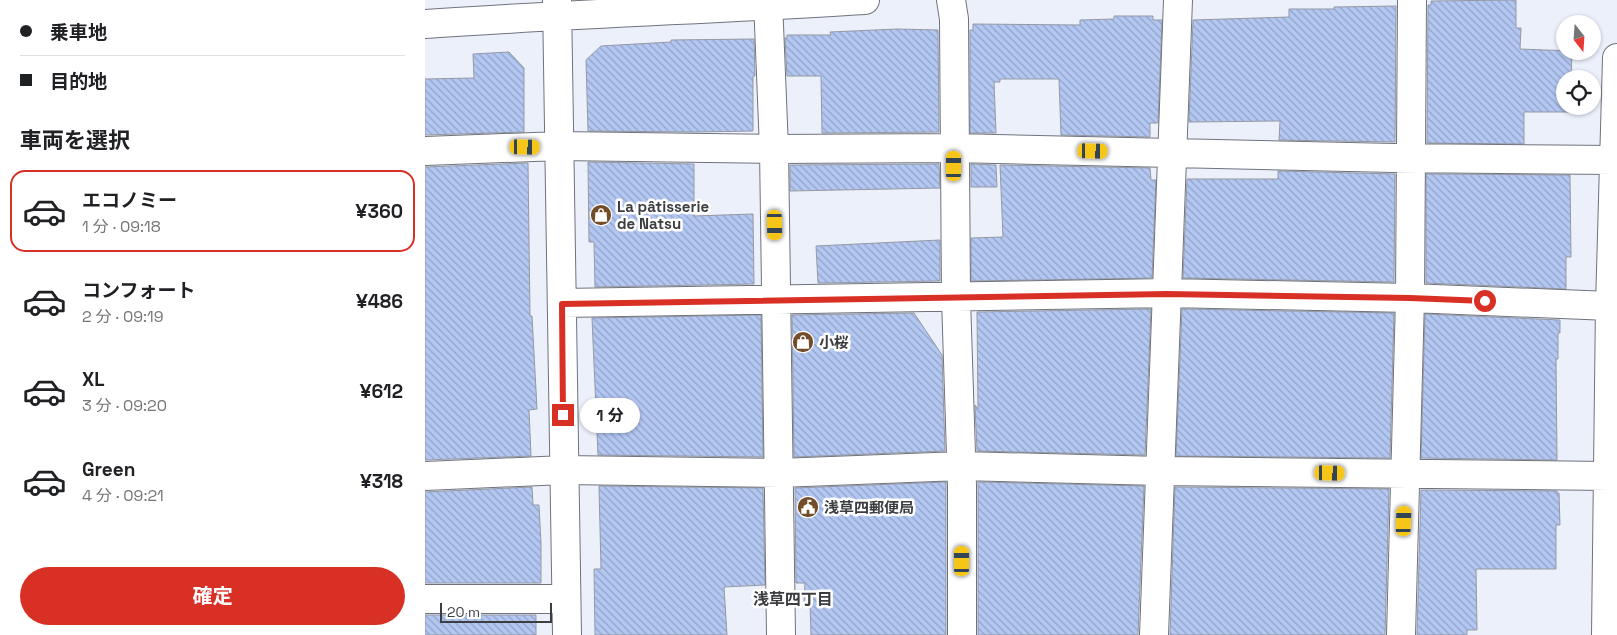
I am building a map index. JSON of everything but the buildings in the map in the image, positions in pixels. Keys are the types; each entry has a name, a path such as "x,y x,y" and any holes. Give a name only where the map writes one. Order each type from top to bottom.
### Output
{"street":[{"path":"425,24 523,17 557,8 865,0"},
{"path":"951,0 953,19 956,298 961,466 962,635"},
{"path":"1153,635 1161,471 1178,0"},
{"path":"1401,635 1410,298 1413,0"},
{"path":"768,3 773,149 781,635"},
{"path":"557,8 567,635"},
{"path":"1606,635 1611,484 1610,306 1615,224 1617,58"},
{"path":"425,151 559,146 773,149 954,148 1411,158 1615,160"},
{"path":"562,304 1167,294 1410,298 1610,306"},
{"path":"425,476 564,470 779,473 961,466 1405,474 1611,484"},
{"path":"425,598 566,599"}],"place":[{"name":"La pâtisserie de Natsu","path":"601,215"},
{"name":"小桜","path":"803,342"},
{"name":"浅草四郵便局","path":"808,507"}],"district":[{"name":"浅草四丁目","path":"793,599"}],"route":[{"path":"563,415 562,304 1167,294 1485,301"}]}
